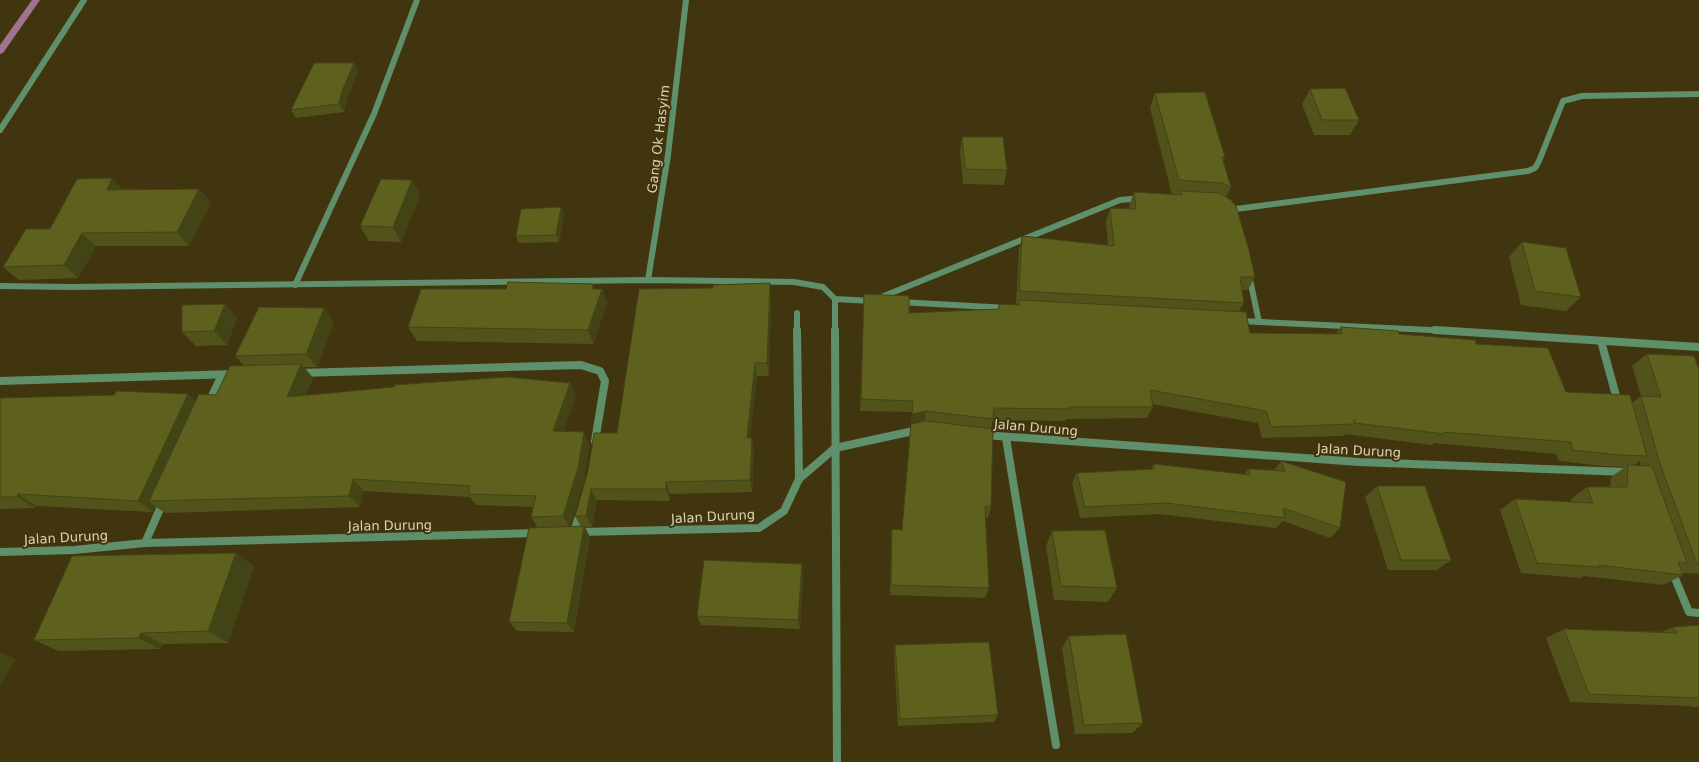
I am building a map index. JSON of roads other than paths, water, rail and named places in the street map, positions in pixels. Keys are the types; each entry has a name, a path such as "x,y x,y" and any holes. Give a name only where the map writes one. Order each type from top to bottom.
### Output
{"street":[{"path":"0,130 84,0"},
{"path":"295,285 374,114 417,0"},
{"name":"Gang Ok Hasyim","path":"648,280 668,154 686,0"},
{"path":"1222,206 1230,213 1528,170 1535,168 1563,101 1582,96 1699,94"},
{"path":"872,301 1120,200 1149,198"},
{"path":"1248,271 1259,322"},
{"path":"0,286 79,287 648,280 794,282 823,287 835,299 888,302"},
{"path":"835,299 837,762"},
{"path":"896,302 1014,308"},
{"path":"797,313 799,480"},
{"path":"1235,320 1438,330 1699,347"},
{"path":"1601,341 1622,414"},
{"path":"294,373 581,365 600,371 605,381 594,450"},
{"path":"0,381 246,374"},
{"path":"206,410 222,375"},
{"name":"Jalan Durung","path":"583,503 570,532 759,528 784,511 799,480 835,448 924,428"},
{"name":"Jalan Durung","path":"976,434 1006,438 1359,462 1638,473"},
{"path":"1006,438 1056,745"},
{"path":"145,543 167,494"},
{"name":"Jalan Durung","path":"0,552 74,550 145,543 542,533"},
{"path":"1669,562 1689,612 1699,613"}],"waterway":[{"path":"0,51 36,0"}]}
